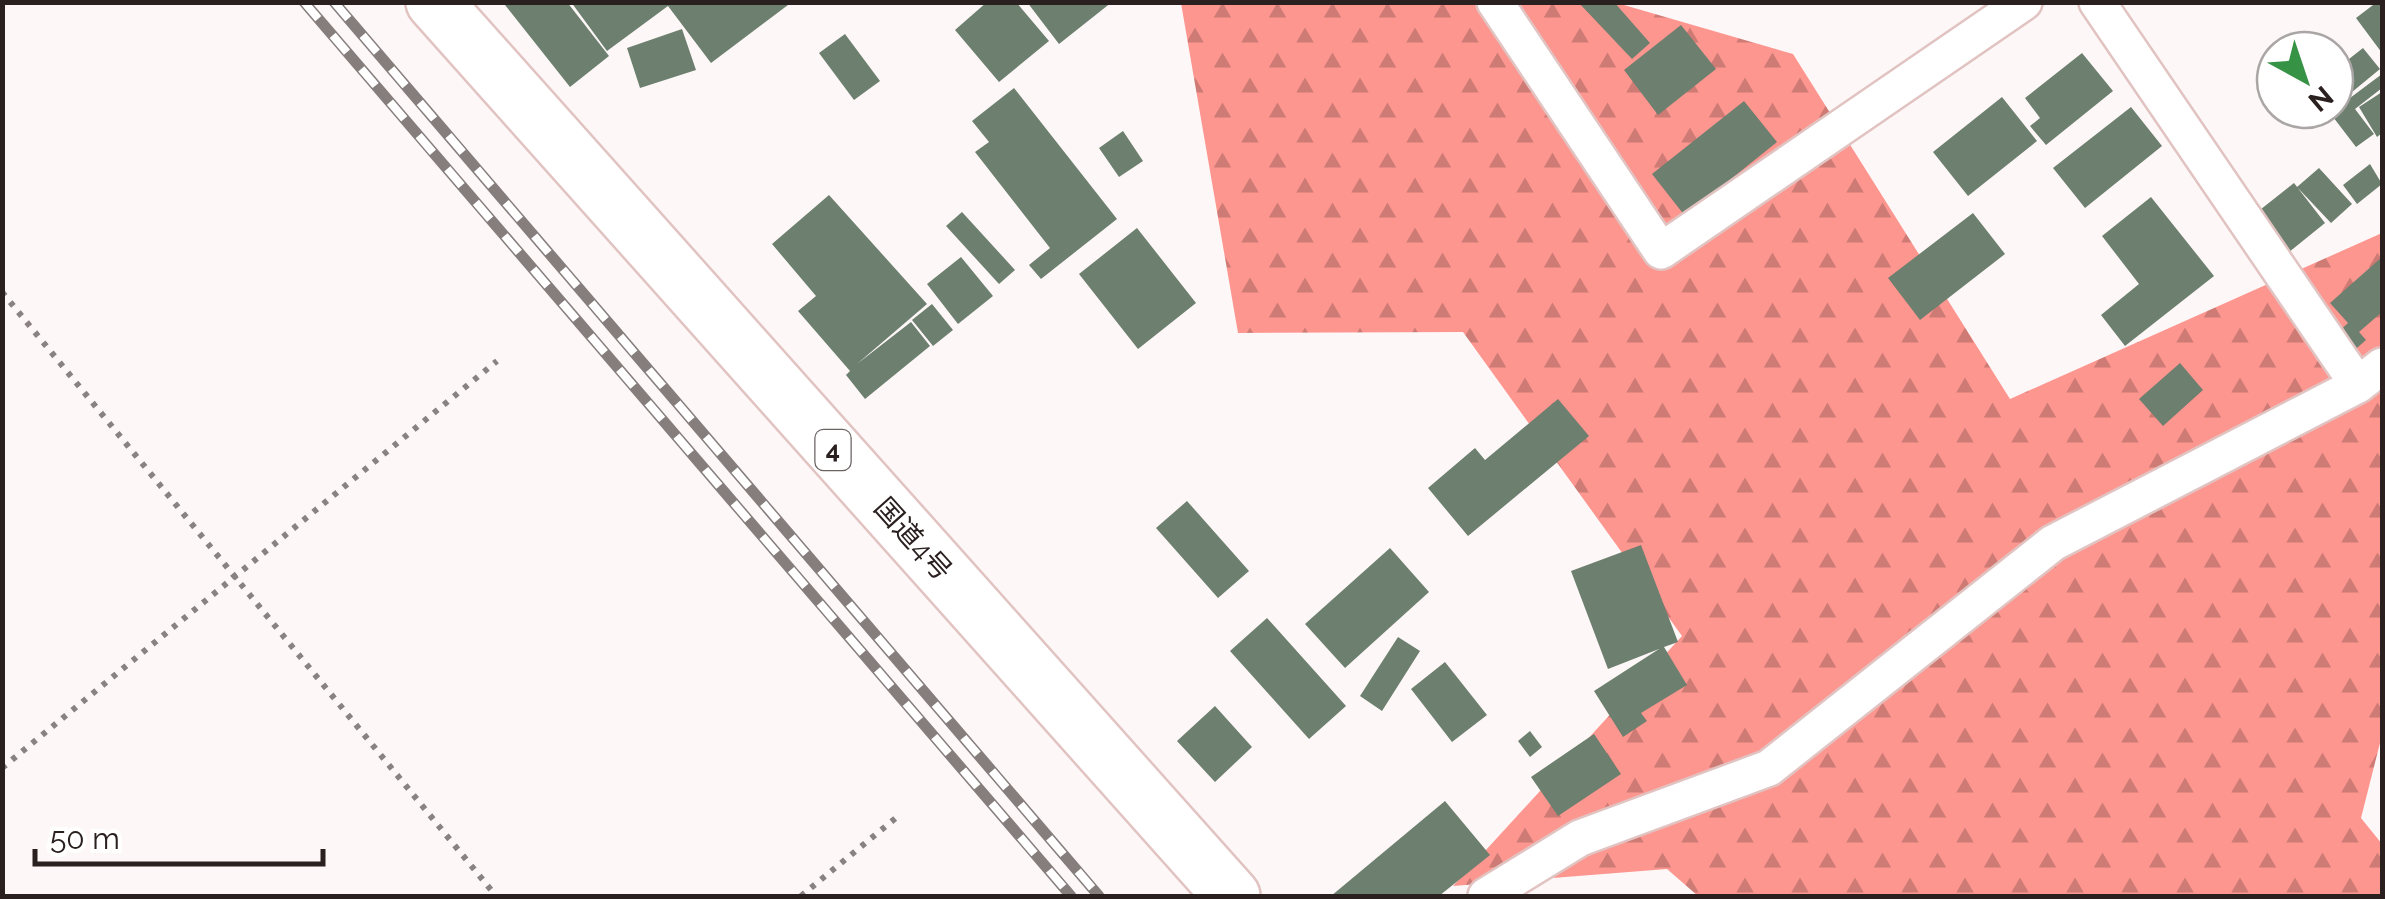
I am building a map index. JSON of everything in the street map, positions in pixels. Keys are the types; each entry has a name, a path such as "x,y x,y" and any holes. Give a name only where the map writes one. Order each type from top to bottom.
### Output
{"highway":[{"name":"国道4号","path":"434,2 1232,896"}],"street":[{"path":"1495,2 1660,251 2024,2"},
{"path":"1486,896 1580,838 1769,768 2053,543 2370,376 2097,2"}],"path":[{"path":"2,292 496,896"},
{"path":"2,768 498,362"},
{"path":"801,896 897,817"}],"green space":[{"path":"1181,3 1617,3 1793,54 2010,399 2382,233 2382,735 2361,818 2382,844 2382,896 1698,896 1667,869 1453,886 1682,636 1463,332 1238,333"}],"building":[{"path":"567,2 609,56 570,87 505,5"},
{"path":"571,2 792,2 711,63 668,6 607,51"},
{"path":"987,2 1016,2 1049,41 999,82 955,30"},
{"path":"1027,2 1112,2 1059,44"},
{"path":"1578,2 1614,2 1650,43 1632,59"},
{"path":"2377,2 2382,5 2382,53 2356,18"},
{"path":"1681,25 1716,69 1658,115 1624,70"},
{"path":"682,29 696,70 640,88 627,48"},
{"path":"845,34 880,81 854,100 819,53"},
{"path":"2363,48 2380,69 2355,90 2355,54"},
{"path":"2082,53 2113,91 2046,145 2030,126 2040,118 2025,98"},
{"path":"2382,74 2382,88 2355,109 2355,94"},
{"path":"1014,88 1117,219 1041,279 1029,265 1050,248 975,152 989,142 972,121"},
{"path":"2382,92 2382,133 2377,137 2359,107"},
{"path":"2002,97 2037,141 1968,196 1933,152"},
{"path":"1744,101 1777,142 1685,216 1652,174"},
{"path":"2131,107 2162,146 2085,208 2053,168"},
{"path":"2355,109 2374,134 2356,147 2343,130 2355,130"},
{"path":"1123,131 1143,161 1119,177 1099,148"},
{"path":"2370,164 2382,184 2357,204 2343,185"},
{"path":"2319,168 2352,204 2331,223 2297,187"},
{"path":"2294,183 2325,223 2283,257 2251,217"},
{"path":"829,195 927,304 857,364 911,322 930,346 865,399 846,375 850,371 798,311 816,296 772,244"},
{"path":"2151,197 2214,276 2125,346 2101,315 2139,284 2102,236"},
{"path":"962,212 1015,270 999,284 946,226"},
{"path":"1973,213 2005,254 1920,320 1888,278"},
{"path":"1137,228 1196,303 1138,349 1079,274"},
{"path":"961,257 993,296 958,324 927,284"},
{"path":"2382,257 2382,312 2359,332 2366,340 2350,354 2334,336 2348,323 2330,303"},
{"path":"932,304 953,330 933,346 912,320"},
{"path":"2180,363 2203,390 2163,426 2139,399"},
{"path":"1558,399 1589,436 1468,536 1428,488 1475,448 1485,460"},
{"path":"1187,501 1249,571 1218,598 1156,528"},
{"path":"1641,545 1678,642 1664,647 1687,685 1641,713 1647,721 1623,737 1594,691 1659,649 1608,669 1571,571"},
{"path":"1390,548 1429,592 1345,668 1305,624"},
{"path":"1267,618 1346,706 1309,739 1230,651"},
{"path":"1398,637 1420,651 1382,711 1360,696"},
{"path":"1445,662 1487,715 1452,742 1411,689"},
{"path":"1215,706 1252,747 1215,782 1177,741"},
{"path":"1530,731 1542,747 1530,757 1518,741"},
{"path":"1594,734 1621,774 1558,816 1531,777"},
{"path":"1445,801 1490,855 1439,896 1331,896"}],"railway":[{"path":"304,2 1071,896"},
{"path":"334,2 1099,896"}]}
